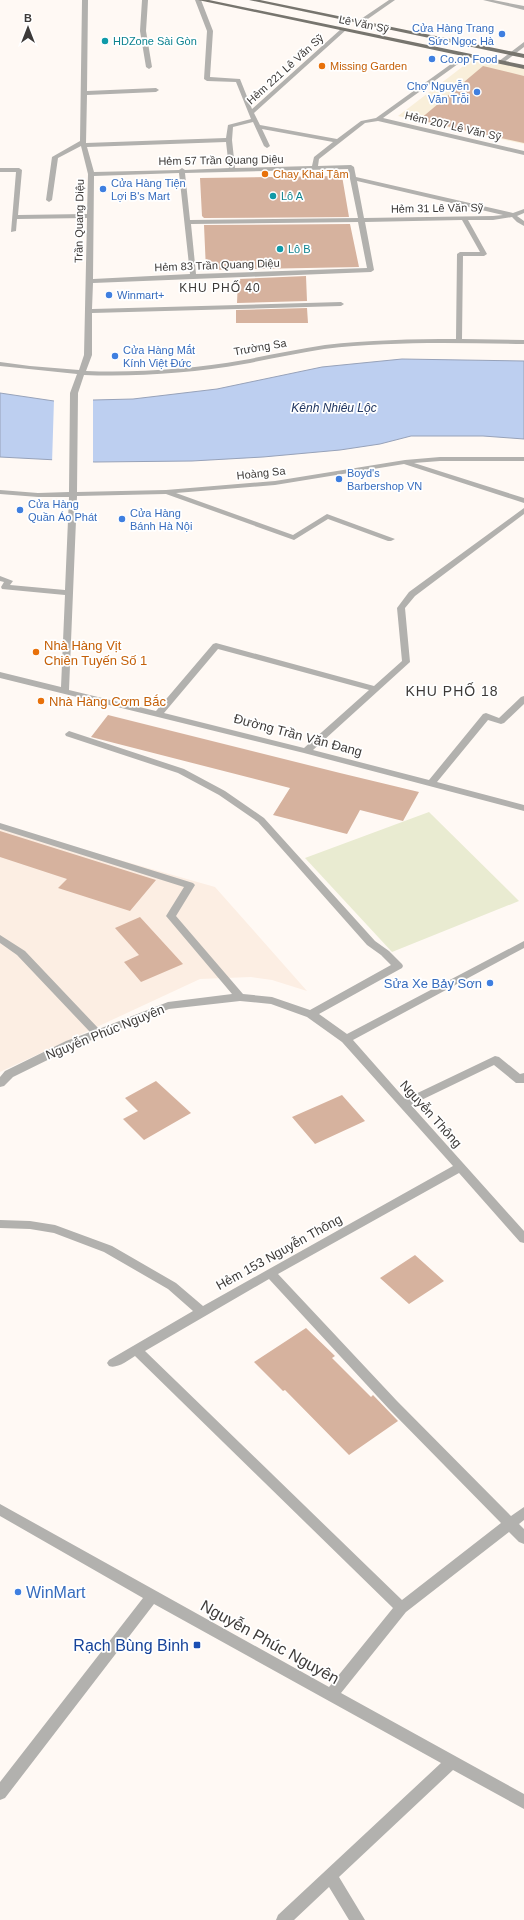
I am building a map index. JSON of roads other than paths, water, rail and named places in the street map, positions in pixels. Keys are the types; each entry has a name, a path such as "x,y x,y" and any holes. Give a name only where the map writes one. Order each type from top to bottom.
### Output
{"main road":[{"name":"Lê Văn Sỹ","path":"199,0 524,67"},
{"name":"Lê Văn Sỹ","path":"252,0 524,56"}],"street":[{"name":"Trần Quang Diệu","path":"73,495 74,393 88,355 91,174 84,143 85,0"},
{"path":"145,0 143,31 149,67"},
{"path":"199,0 210,31 208,80 238,80 251,113"},
{"path":"360,22 392,0"},
{"path":"486,0 500,1 524,8"},
{"name":"Hẻm 221 Lê Văn Sỹ","path":"267,146 251,113 343,30"},
{"path":"501,62 524,44"},
{"path":"315,168 316,158 337,141 363,122 378,119 467,56"},
{"path":"84,93 156,90"},
{"name":"Hẻm 207 Lê Văn Sỹ","path":"378,119 524,153"},
{"path":"232,169 229,140 230,126 254,120"},
{"path":"258,126 337,141"},
{"path":"49,200 55,156 84,143 229,140"},
{"name":"Hẻm 57 Trần Quang Diệu","path":"91,174 182,170 351,167 353,178"},
{"path":"0,170 19,170 13,231"},
{"path":"182,170 193,276"},
{"path":"361,220 353,178 513,214 524,211"},
{"path":"513,214 524,224"},
{"name":"Hẻm 31 Lê Văn Sỹ","path":"187,222 493,218 513,214"},
{"path":"14,216 90,216"},
{"path":"459,341 460,254 484,254 464,218"},
{"name":"Hẻm 83 Trần Quang Diệu","path":"89,281 371,270 361,220"},
{"path":"89,311 340,304"},
{"name":"Trường Sa","path":"0,364 55,372 82,373 145,371 209,366 320,348 373,342 524,342"},
{"name":"Hoàng Sa","path":"0,492 38,495 73,495 166,492 275,484 405,462 440,459 524,459"},
{"path":"405,462 524,501"},
{"path":"166,492 294,538 327,516 392,540"},
{"path":"65,691 73,495"},
{"path":"306,751 406,662 401,608 412,594 524,510"},
{"path":"0,578 9,581 5,587 69,593"},
{"path":"159,713 216,646 375,689"},
{"name":"Đường Trần Văn Đang","path":"0,675 159,713 524,808"},
{"path":"431,784 486,716 501,721 524,699"},
{"path":"69,734 181,771 222,793 261,820 371,943 386,953 398,966 311,1014"},
{"path":"0,826 190,885 172,916 240,997"},
{"path":"0,938 21,953 97,1033"},
{"path":"346,1040 524,944"},
{"name":"Nguyễn Phúc Nguyên","path":"0,1083 9,1074 70,1044 168,1006 240,997 272,1002 311,1014"},
{"name":"Nguyễn Thông","path":"311,1014 346,1040 524,1239"},
{"path":"404,1104 495,1060 520,1080 524,1077"},
{"name":"Hẻm 153 Nguyễn Thông","path":"113,1363 460,1167"},
{"path":"0,1224 30,1225 55,1229 108,1249 172,1286 202,1312"},
{"path":"270,1273 393,1405 524,1538"},
{"path":"136,1350 401,1608"},
{"name":"Nguyễn Phúc Nguyên","path":"0,1510 524,1802"},
{"path":"331,1695 401,1608 524,1513"},
{"path":"0,1793 152,1596"},
{"path":"282,1920 452,1762"},
{"path":"330,1876 358,1920"}],"water":[{"name":"Kênh Nhiêu Lộc","path":"402,359 524,361 524,439 483,436 411,436 380,444 340,450 263,457 192,461 95,462 0,457 0,393 54,401 133,399 217,389 322,367"}],"place":[{"name":"Cửa Hàng Trang Sức Ngọc Hà","path":"502,34"},
{"name":"HDZone Sài Gòn","path":"105,41"},
{"name":"Co.op Food","path":"432,59"},
{"name":"Missing Garden","path":"322,66"},
{"name":"Chợ Nguyễn Văn Trỗi","path":"477,92"},
{"name":"Chay Khai Tâm","path":"265,174"},
{"name":"Cửa Hàng Tiện Lợi B's Mart","path":"103,189"},
{"name":"Lô A","path":"273,196"},
{"name":"Lô B","path":"280,249"},
{"name":"Winmart+","path":"109,295"},
{"name":"Cửa Hàng Mắt Kính Việt Đức","path":"115,356"},
{"name":"Boyd's Barbershop VN","path":"339,479"},
{"name":"Cửa Hàng Quần Áo Phát","path":"20,510"},
{"name":"Cửa Hàng Bánh Hà Nội","path":"122,519"},
{"name":"Nhà Hàng Vịt Chiên Tuyến Số 1","path":"36,652"},
{"name":"Nhà Hàng Cơm Bắc","path":"41,701"},
{"name":"Sửa Xe Bảy Sơn","path":"490,983"},
{"name":"WinMart","path":"18,1592"},
{"name":"Rạch Bùng Binh","path":"197,1645"}],"district":[{"name":"KHU PHỐ 40","path":"220,288"},
{"name":"KHU PHỐ 18","path":"452,691"}]}
